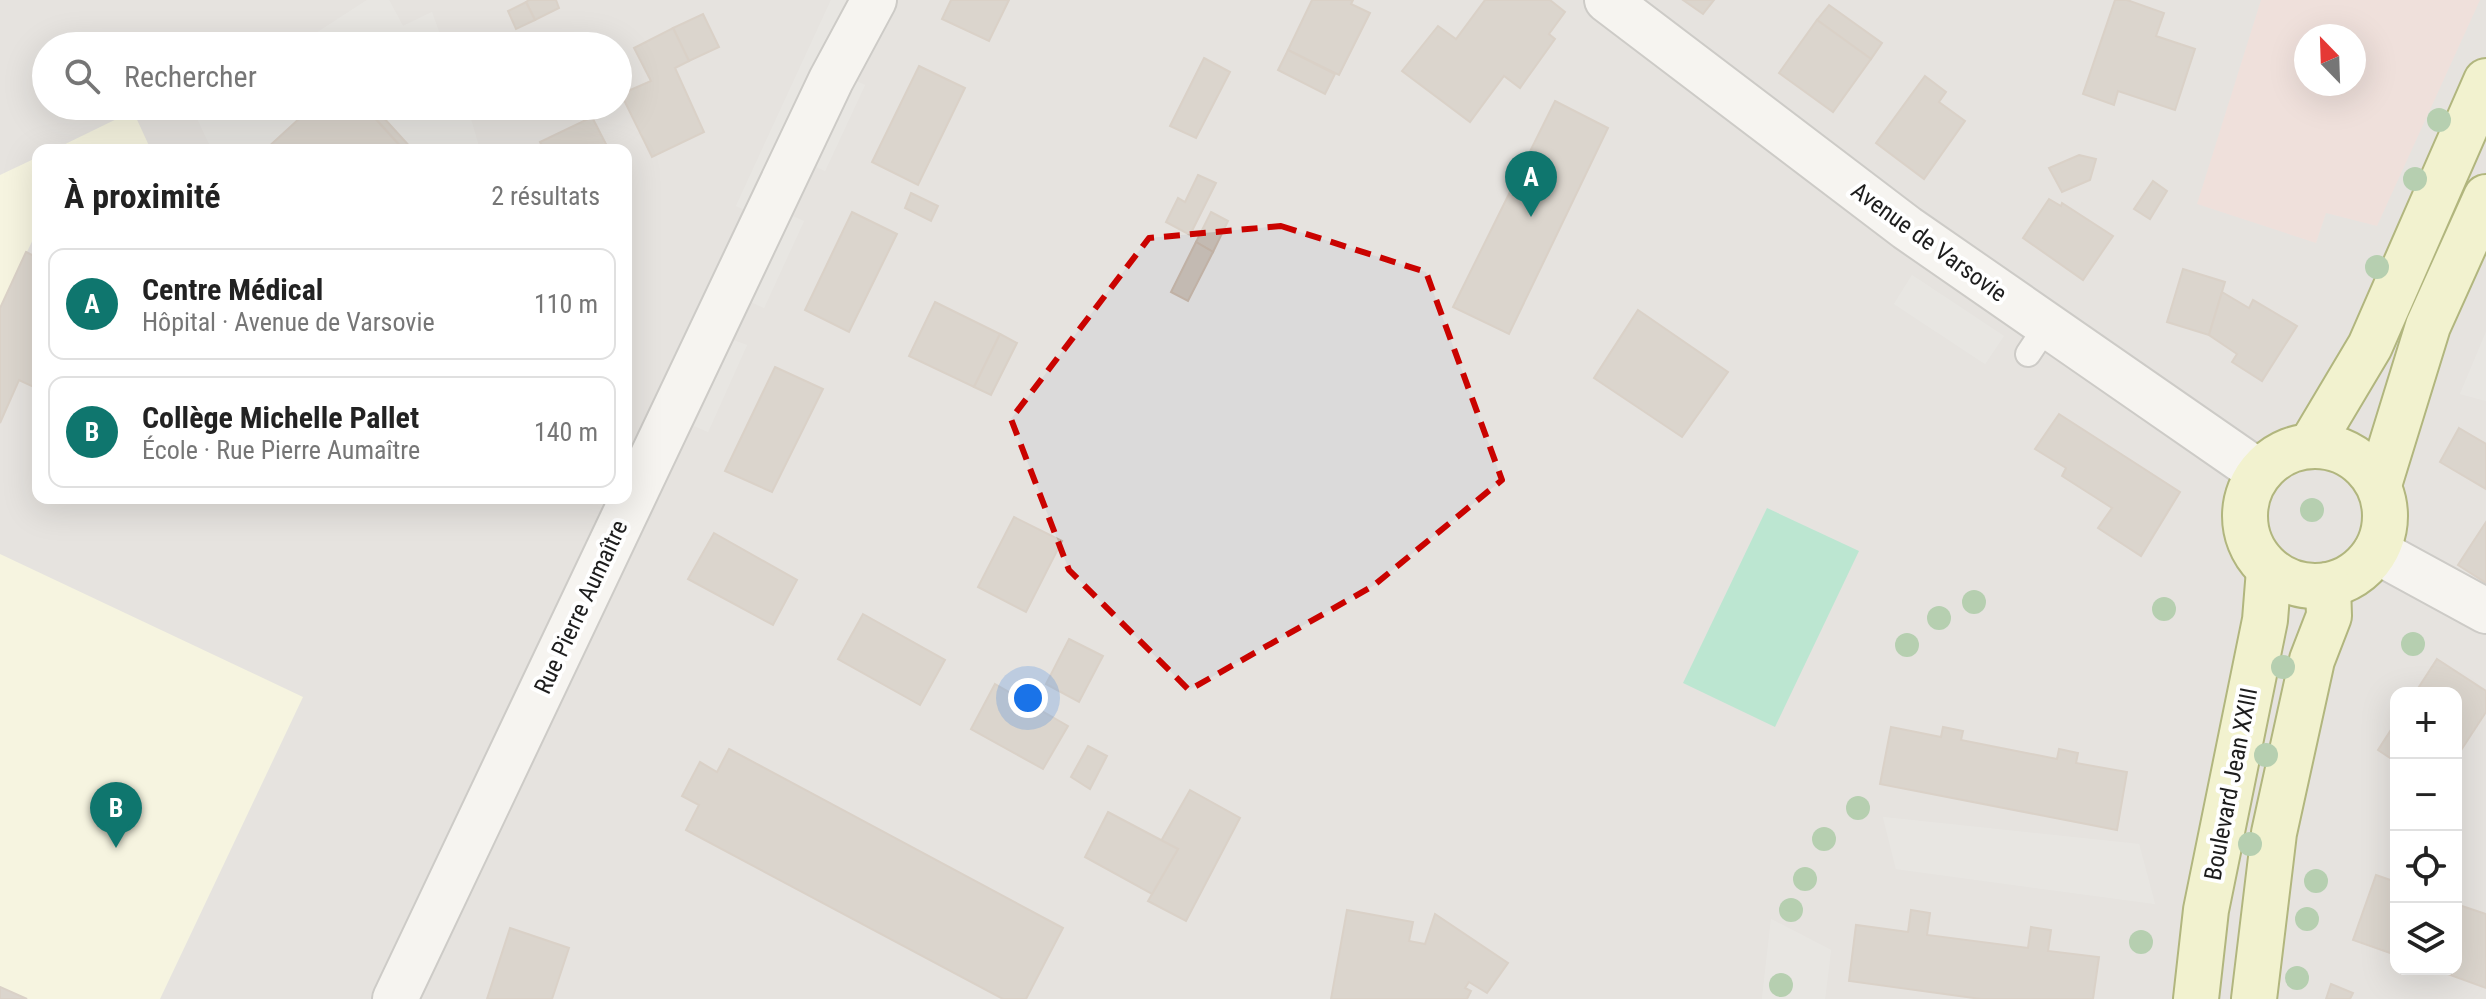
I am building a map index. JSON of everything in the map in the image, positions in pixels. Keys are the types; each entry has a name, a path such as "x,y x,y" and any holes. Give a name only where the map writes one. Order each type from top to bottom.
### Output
{"main road":[{"path":"2311,445 2370,346 2486,81"},
{"path":"2379,485 2428,326 2486,197"},
{"path":"2311,445 2351,455 2379,485 2385,507 2384,530 2376,551 2355,573 2328,585 2307,586 2287,581 2269,570 2255,554 2246,534 2246,501 2259,472 2283,453 2311,445"},
{"name":"Boulevard Jean XXIII","path":"2196,999 2206,910 2265,620 2269,570"},
{"path":"2254,999 2274,833 2312,660 2329,616 2328,585"}],"street":[{"name":"Rue Pierre Aumaître","path":"632,499 831,80 874,0"},
{"name":"Avenue de Varsovie","path":"1607,0 1907,228 2037,341 2259,472"},
{"name":"Rue Pierre Aumaître","path":"395,999 630,504"},
{"path":"2376,551 2486,611"}],"highlighted area":[{"path":"1281,226 1426,272 1502,480 1373,586 1189,690 1069,570 1011,419 1149,238"}],"shaded area":[{"path":"0,0 2486,0 2486,999 0,999"},
{"path":"367,0 389,0 403,26 432,12 439,32 318,32"},
{"path":"831,0 849,0 751,213 736,206"},
{"path":"2261,0 2480,0 2377,226 2326,213 2316,243 2197,204"},
{"path":"850,78 865,85 825,171 812,165"},
{"path":"115,120 137,120 148,144 65,144"},
{"path":"198,120 298,120 272,144 209,144"},
{"path":"386,120 471,120 478,144 408,144"},
{"path":"32,160 32,241 0,308 0,175"},
{"path":"790,215 804,221 764,308 751,302"},
{"path":"1912,275 2004,336 1985,364 1894,304"},
{"path":"2486,332 2486,401 2460,394"},
{"path":"733,340 747,345 708,432 694,426"},
{"path":"0,554 303,697 160,999 0,999"},
{"path":"1883,817 2139,844 2155,904 1896,869"},
{"path":"1771,919 1831,950 1825,999 1762,999"}],"green space":[{"path":"1767,508 1859,551 1775,727 1683,683"}],"building":[{"path":"556,0 559,8 535,20 526,2"},
{"path":"951,0 1009,0 989,41 942,19"},
{"path":"1312,0 1353,0 1351,4 1370,13 1339,75 1288,50"},
{"path":"1485,0 1550,0 1565,12 1549,34 1555,39 1520,88 1504,76 1470,122 1402,71 1438,26 1456,39"},
{"path":"1683,0 1714,0 1703,14"},
{"path":"2115,0 2127,0 2164,13 2156,36 2195,49 2175,110 2118,91 2114,105 2083,94"},
{"path":"526,2 535,20 516,29 508,11"},
{"path":"1829,5 1882,43 1871,59 1817,20"},
{"path":"703,14 719,47 689,61 673,28"},
{"path":"1817,20 1871,59 1833,112 1779,73"},
{"path":"673,28 689,61 675,68 704,132 652,157 632,116 632,89 651,81 634,48"},
{"path":"1288,50 1335,74 1325,94 1278,70"},
{"path":"1204,58 1230,72 1196,138 1170,126"},
{"path":"919,66 965,88 918,185 872,162"},
{"path":"1925,76 1946,92 1939,102 1965,121 1924,179 1876,143"},
{"path":"1555,101 1608,128 1509,334 1453,307"},
{"path":"298,120 377,120 399,144 272,144"},
{"path":"377,120 386,120 408,144 399,144"},
{"path":"586,120 594,120 606,144 541,144"},
{"path":"2079,155 2096,159 2090,180 2062,192 2049,168"},
{"path":"1198,175 1216,183 1190,235 1166,222 1178,198 1185,202"},
{"path":"2153,181 2167,191 2150,219 2134,209"},
{"path":"911,193 938,206 931,221 905,208"},
{"path":"2049,199 2061,206 2062,203 2113,236 2083,280 2023,238"},
{"path":"852,212 897,234 849,332 805,310"},
{"path":"1211,212 1228,221 1213,252 1196,242"},
{"path":"1196,242 1213,252 1188,301 1171,292"},
{"path":"26,252 32,255 32,386 19,380 0,423 0,308"},
{"path":"2183,269 2225,282 2209,335 2167,322"},
{"path":"2222,292 2249,308 2253,300 2297,326 2262,381 2232,362 2237,354 2209,335"},
{"path":"935,302 1000,334 974,387 909,356"},
{"path":"1638,310 1728,372 1682,437 1594,378"},
{"path":"1000,334 1017,343 991,395 974,387"},
{"path":"775,367 823,389 772,492 725,471"},
{"path":"2059,414 2180,492 2141,556 2098,528 2112,508 2062,476 2066,468 2035,449"},
{"path":"2459,428 2486,444 2486,489 2440,462"},
{"path":"1014,517 1062,541 1026,612 978,587"},
{"path":"2486,522 2486,583 2458,565"},
{"path":"714,533 797,580 773,625 688,579"},
{"path":"863,614 945,660 920,705 838,659"},
{"path":"1069,639 1103,656 1079,702 1046,684"},
{"path":"2437,659 2486,691 2486,712 2462,749 2462,687 2419,687"},
{"path":"995,684 1068,726 1043,769 971,729"},
{"path":"1891,727 1941,737 1943,727 1963,731 1961,740 2057,759 2059,749 2078,753 2076,763 2127,772 2117,830 1880,784"},
{"path":"2390,731 2390,758 2378,750"},
{"path":"1088,746 1107,756 1090,789 1071,777"},
{"path":"729,749 1063,928 1026,999 1003,999 686,830 699,805 682,796 700,762 717,772"},
{"path":"1190,790 1240,818 1186,921 1148,901 1178,849 1161,841"},
{"path":"1108,812 1178,849 1152,894 1085,857"},
{"path":"2376,875 2390,880 2390,953 2353,940"},
{"path":"2462,906 2486,914 2486,988 2450,975 2462,975"},
{"path":"1347,910 1413,922 1409,941 1425,944 1435,914 1508,963 1487,993 1469,982 1465,988 1471,991 1467,999 1331,999"},
{"path":"1911,910 1930,913 1927,935 2028,948 2031,927 2051,930 2048,951 2099,957 2093,999 1981,999 1849,981 1856,925 1908,932"},
{"path":"510,928 569,948 552,999 487,999"},
{"path":"2331,984 2353,993 2350,999 2326,999"},
{"path":"0,987 27,999 0,999"}],"place":[{"name":"Centre Médical","path":"1531,217"},
{"name":"Collège Michelle Pallet","path":"116,848"}]}
